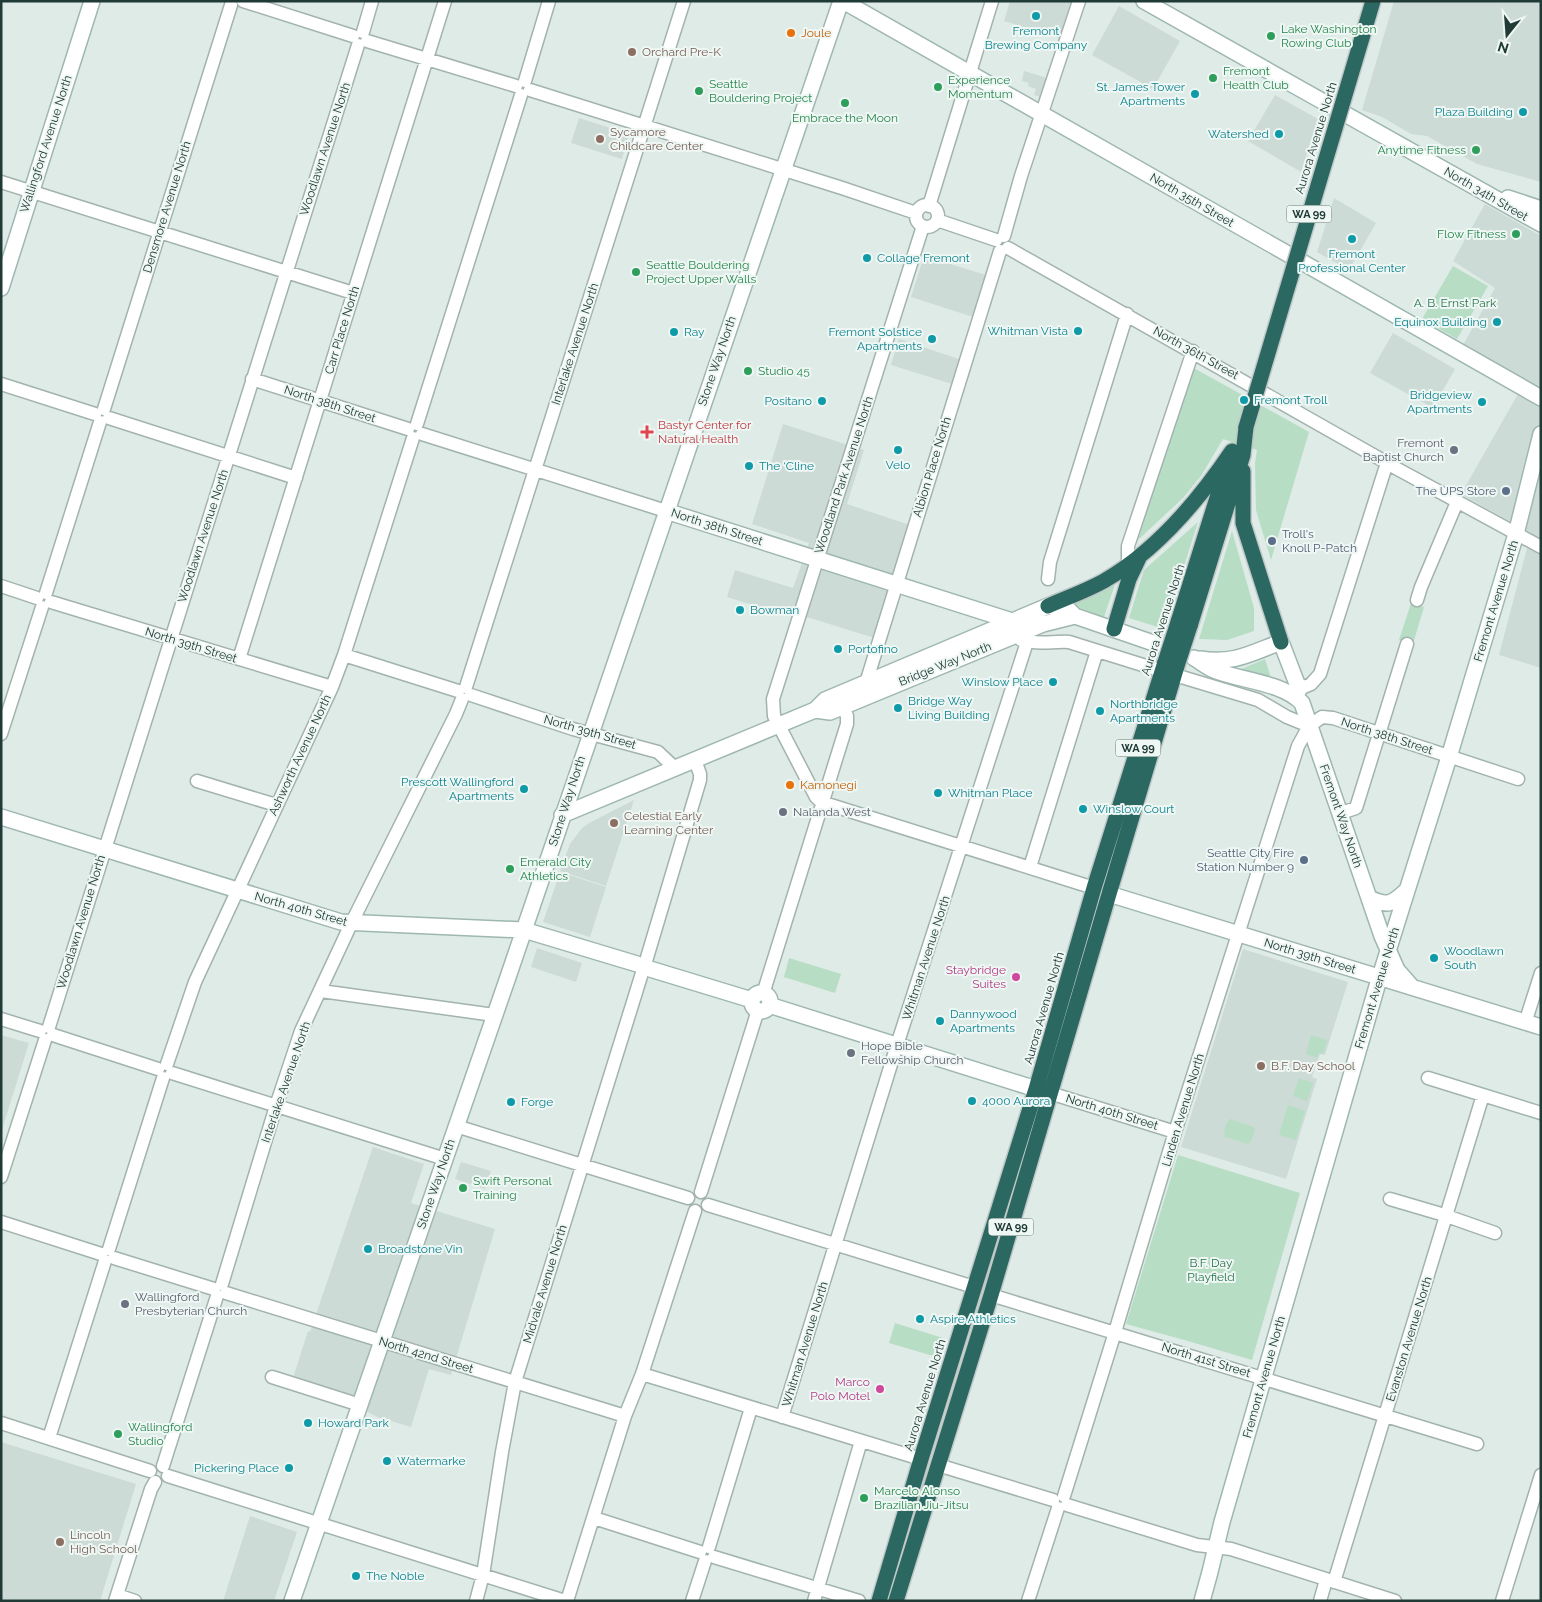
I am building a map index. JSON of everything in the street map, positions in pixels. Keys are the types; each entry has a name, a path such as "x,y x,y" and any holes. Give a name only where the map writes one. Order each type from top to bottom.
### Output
{"highway":[{"name":"Aurora Avenue North","path":"896,1601 991,1295 1094,888 1170,669 1246,427 1373,1"},
{"path":"1048,606 1102,582 1128,565 1191,506 1237,453"},
{"path":"1237,453 1244,522 1281,642"},
{"path":"1114,629 1129,579 1141,554"},
{"name":"Aurora Avenue North","path":"879,1601 974,1287 1043,1091 1108,894 1170,669"}],"main road":[{"name":"Wallingford Avenue North","path":"1,288 92,1"},
{"name":"North 35th Street","path":"842,1 1541,398"},
{"name":"Stone Way North","path":"292,1601 842,1"},
{"name":"North 34th Street","path":"1144,1 1541,224"},
{"path":"1474,186 1541,208"},
{"name":"Fremont Avenue North","path":"1202,1601 1222,1522 1379,977 1449,757 1516,534 1541,434"},
{"name":"North 38th Street","path":"666,511 1012,621"},
{"path":"1048,606 1068,609 1075,616 1162,646"},
{"name":"Bridge Way North","path":"562,815 815,710 825,700 1048,606"},
{"name":"Bridge Way North","path":"815,710 830,712 1051,621 1075,616"},
{"path":"1281,642 1241,658 1228,661 1194,658 1212,670 1280,690 1297,693"},
{"name":"Fremont Way North","path":"1281,642 1297,693 1388,950 1397,970 1412,988"},
{"name":"North 40th Street","path":"1,817 330,920 351,924 524,930 1043,1091"},
{"path":"1369,898 1381,904 1387,904 1395,901 1407,890"},
{"name":"North 39th Street","path":"1108,894 1541,1028"}],"street":[{"name":"Woodlawn Avenue North","path":"1,1177 372,1"},
{"name":"Carr Place North","path":"239,659 445,1"},
{"name":"Ashworth Avenue North","path":"48,1438 194,982 332,687 344,655 549,1"},
{"name":"Interlake Avenue North","path":"165,1471 276,1106 301,1031 351,924 465,693 684,1"},
{"path":"929,206 992,1"},
{"name":"Albion Place North","path":"866,683 1041,115 1080,1"},
{"path":"235,2 428,58 916,213"},
{"name":"Densmore Avenue North","path":"1,734 159,232 235,2"},
{"path":"1253,385 1336,109"},
{"path":"1,182 353,293"},
{"path":"929,206 936,210 937,220 929,226 923,226 917,220 916,213 920,207 929,206"},
{"name":"North 36th Street","path":"937,220 1002,244 1253,385 1386,465 1541,547"},
{"name":"Woodland Park Avenue North","path":"778,725 774,716 773,699 923,226"},
{"path":"1048,579 1050,562 1127,314"},
{"path":"1128,565 1128,546 1193,351"},
{"name":"North 38th Street","path":"252,380 666,511"},
{"path":"1,384 296,478"},
{"path":"1297,693 1311,684 1320,674 1386,465"},
{"path":"1417,600 1457,502"},
{"name":"North 39th Street","path":"1,586 332,687"},
{"path":"1011,637 1027,642 1069,642 1170,669 1258,700 1309,726"},
{"name":"Whitman Avenue North","path":"782,1417 897,1045 1027,642"},
{"path":"1341,813 1356,808 1406,644"},
{"path":"1030,867 1097,651"},
{"name":"North 39th Street","path":"344,655 590,733 658,752 675,768"},
{"path":"700,1192 847,724 847,716 843,706"},
{"name":"North 38th Street","path":"1309,726 1322,717 1332,718 1518,779"},
{"path":"778,725 816,797 821,802 1094,888"},
{"name":"Linden Avenue North","path":"1028,1601 1115,1332 1175,1132 1298,746 1309,726"},
{"name":"Midvale Avenue North","path":"476,1601 483,1575 515,1382 700,780 695,760"},
{"path":"198,781 276,805"},
{"path":"1525,1023 1541,973"},
{"path":"321,990 494,1015"},
{"path":"1,1019 445,1159"},
{"path":"1428,1078 1541,1113"},
{"name":"North 40th Street","path":"1043,1091 1175,1132"},
{"name":"Evanston Avenue North","path":"1320,1601 1330,1581 1385,1416 1483,1095"},
{"path":"456,1126 688,1198"},
{"path":"700,1192 706,1196 708,1205 701,1211 694,1211 689,1206 688,1198 692,1193 700,1192"},
{"path":"1390,1199 1495,1233"},
{"path":"708,1205 974,1287"},
{"path":"135,1601 116,1598 151,1488 154,1466 159,1465 165,1471 319,1523 566,1601 625,1416 642,1374 694,1211"},
{"name":"North 42nd Street","path":"1,1222 625,1416"},
{"name":"North 41st Street","path":"991,1295 1477,1444"},
{"path":"642,1374 921,1459"},
{"path":"272,1377 360,1405"},
{"path":"692,1601 751,1408"},
{"path":"1,1423 48,1438 152,1477"},
{"path":"816,1595 861,1441"},
{"path":"938,1464 1197,1545 1231,1549 1395,1601"},
{"path":"1502,1601 1541,1475"},
{"path":"594,1518 707,1554 816,1595 859,1601"}],"shaded area":[{"name":"Fremont Brewing Company","path":"1010,1 1071,1 1059,38 1004,21"},
{"path":"1394,1 1541,1 1541,182 1477,164 1427,136 1411,134 1382,117 1362,110"},
{"path":"1119,6 1180,41 1153,89 1092,55"},
{"path":"1024,71 1047,78 1041,97 1034,95 1036,89 1028,86 1029,83 1022,81"},
{"name":"Watershed","path":"1275,95 1318,119 1301,172 1248,141"},
{"name":"Sycamore Childcare Center","path":"579,118 629,134 622,159 571,143"},
{"path":"1334,198 1376,223 1349,270 1317,252"},
{"path":"1485,204 1541,236 1541,668 1499,655 1531,533 1461,494 1526,380 1463,345 1495,288 1453,261"},
{"path":"924,256 986,275 973,317 911,297"},
{"path":"1393,333 1455,369 1433,408 1370,373"},
{"path":"899,339 959,359 952,384 891,365"},
{"path":"783,424 864,450 847,504 919,528 884,641 810,618 784,615 727,597 735,570 793,588 809,543 752,524"},
{"path":"634,800 606,886 560,871 570,844 582,828"},
{"path":"560,872 606,887 590,937 543,922"},
{"path":"537,948 582,963 576,982 531,967"},
{"name":"B.F. Day School","path":"1243,949 1348,982 1325,1055 1320,1054 1312,1077 1317,1079 1286,1179 1181,1147"},
{"path":"1,1035 29,1043 1,1133"},
{"path":"373,1147 424,1164 411,1203 495,1229 451,1375 429,1369 411,1427 377,1417 340,1396 292,1381"},
{"path":"461,1162 491,1171 485,1189 455,1179"},
{"name":"Lincoln High School","path":"1,1442 136,1484 100,1601 1,1601"},
{"path":"250,1516 297,1532 274,1601 223,1601"}],"green space":[{"name":"A. B. Ernst Park","path":"1453,266 1488,286 1457,339 1422,319"},
{"path":"1192,367 1309,432 1271,560 1256,510 1255,463 1257,450 1223,439 1201,476 1183,498 1138,540"},
{"path":"1198,522 1164,629 1129,618 1144,570"},
{"path":"1232,531 1254,608 1254,631 1227,640 1199,639"},
{"path":"1115,584 1104,617 1072,605"},
{"path":"1411,603 1424,607 1413,644 1399,640"},
{"path":"1265,659 1270,675 1269,679 1239,670"},
{"path":"789,958 841,974 835,993 784,977"},
{"path":"1311,1035 1327,1040 1323,1054 1319,1053 1317,1058 1306,1054"},
{"path":"1299,1078 1313,1083 1307,1101 1293,1096"},
{"path":"1288,1105 1305,1111 1296,1140 1279,1135"},
{"path":"1230,1119 1254,1127 1255,1131 1250,1143 1225,1137 1225,1127"},
{"name":"B.F. Day Playfield","path":"1178,1155 1300,1193 1252,1360 1126,1324"},
{"path":"895,1323 943,1338 937,1357 889,1343"}],"place":[{"name":"Fremont Brewing Company","path":"1036,16"},
{"name":"Joule","path":"791,33"},
{"name":"Lake Washington Rowing Club","path":"1271,36"},
{"name":"Orchard Pre-K","path":"632,52"},
{"name":"Fremont Health Club","path":"1213,78"},
{"name":"Experience Momentum","path":"938,87"},
{"name":"Seattle Bouldering Project","path":"699,91"},
{"name":"St. James Tower Apartments","path":"1195,94"},
{"name":"Embrace the Moon","path":"845,103"},
{"name":"Plaza Building","path":"1523,112"},
{"name":"Watershed","path":"1279,134"},
{"name":"Sycamore Childcare Center","path":"600,139"},
{"name":"Anytime Fitness","path":"1476,150"},
{"name":"Flow Fitness","path":"1516,234"},
{"name":"Fremont Professional Center","path":"1352,239"},
{"name":"Collage Fremont","path":"867,258"},
{"name":"Seattle Bouldering Project Upper Walls","path":"636,272"},
{"name":"Equinox Building","path":"1497,322"},
{"name":"Whitman Vista","path":"1078,331"},
{"name":"Ray","path":"674,332"},
{"name":"Fremont Solstice Apartments","path":"932,339"},
{"name":"Studio 45","path":"748,371"},
{"name":"Fremont Troll","path":"1244,400"},
{"name":"Positano","path":"822,401"},
{"name":"Bridgeview Apartments","path":"1482,402"},
{"name":"Bastyr Center for Natural Health","path":"647,432"},
{"name":"Velo","path":"898,450"},
{"name":"Fremont Baptist Church","path":"1454,450"},
{"name":"The ‘Cline","path":"749,466"},
{"name":"The UPS Store","path":"1506,491"},
{"name":"Troll's Knoll P-Patch","path":"1272,541"},
{"name":"Bowman","path":"740,610"},
{"name":"Portofino","path":"838,649"},
{"name":"Winslow Place","path":"1053,682"},
{"name":"Bridge Way Living Building","path":"898,708"},
{"name":"Northbridge Apartments","path":"1100,711"},
{"name":"Kamonegi","path":"790,785"},
{"name":"Prescott Wallingford Apartments","path":"524,789"},
{"name":"Whitman Place","path":"938,793"},
{"name":"Winslow Court","path":"1083,809"},
{"name":"Nalanda West","path":"783,812"},
{"name":"Celestial Early Learning Center","path":"614,823"},
{"name":"Seattle City Fire Station Number 9","path":"1304,860"},
{"name":"Emerald City Athletics","path":"510,869"},
{"name":"Woodlawn South","path":"1434,958"},
{"name":"Staybridge Suites","path":"1016,977"},
{"name":"Dannywood Apartments","path":"940,1021"},
{"name":"Hope Bible Fellowship Church","path":"851,1053"},
{"name":"B.F. Day School","path":"1261,1066"},
{"name":"4000 Aurora","path":"972,1101"},
{"name":"Forge","path":"511,1102"},
{"name":"Swift Personal Training","path":"463,1188"},
{"name":"Broadstone Vin","path":"368,1249"},
{"name":"Wallingford Presbyterian Church","path":"125,1304"},
{"name":"Aspire Athletics","path":"920,1319"},
{"name":"Marco Polo Motel","path":"880,1389"},
{"name":"Howard Park","path":"308,1423"},
{"name":"Wallingford Studio","path":"118,1434"},
{"name":"Watermarke","path":"387,1461"},
{"name":"Pickering Place","path":"289,1468"},
{"name":"Marcelo Alonso Brazilian Jiu-Jitsu","path":"864,1498"},
{"name":"Lincoln High School","path":"60,1542"},
{"name":"The Noble","path":"356,1576"}]}
